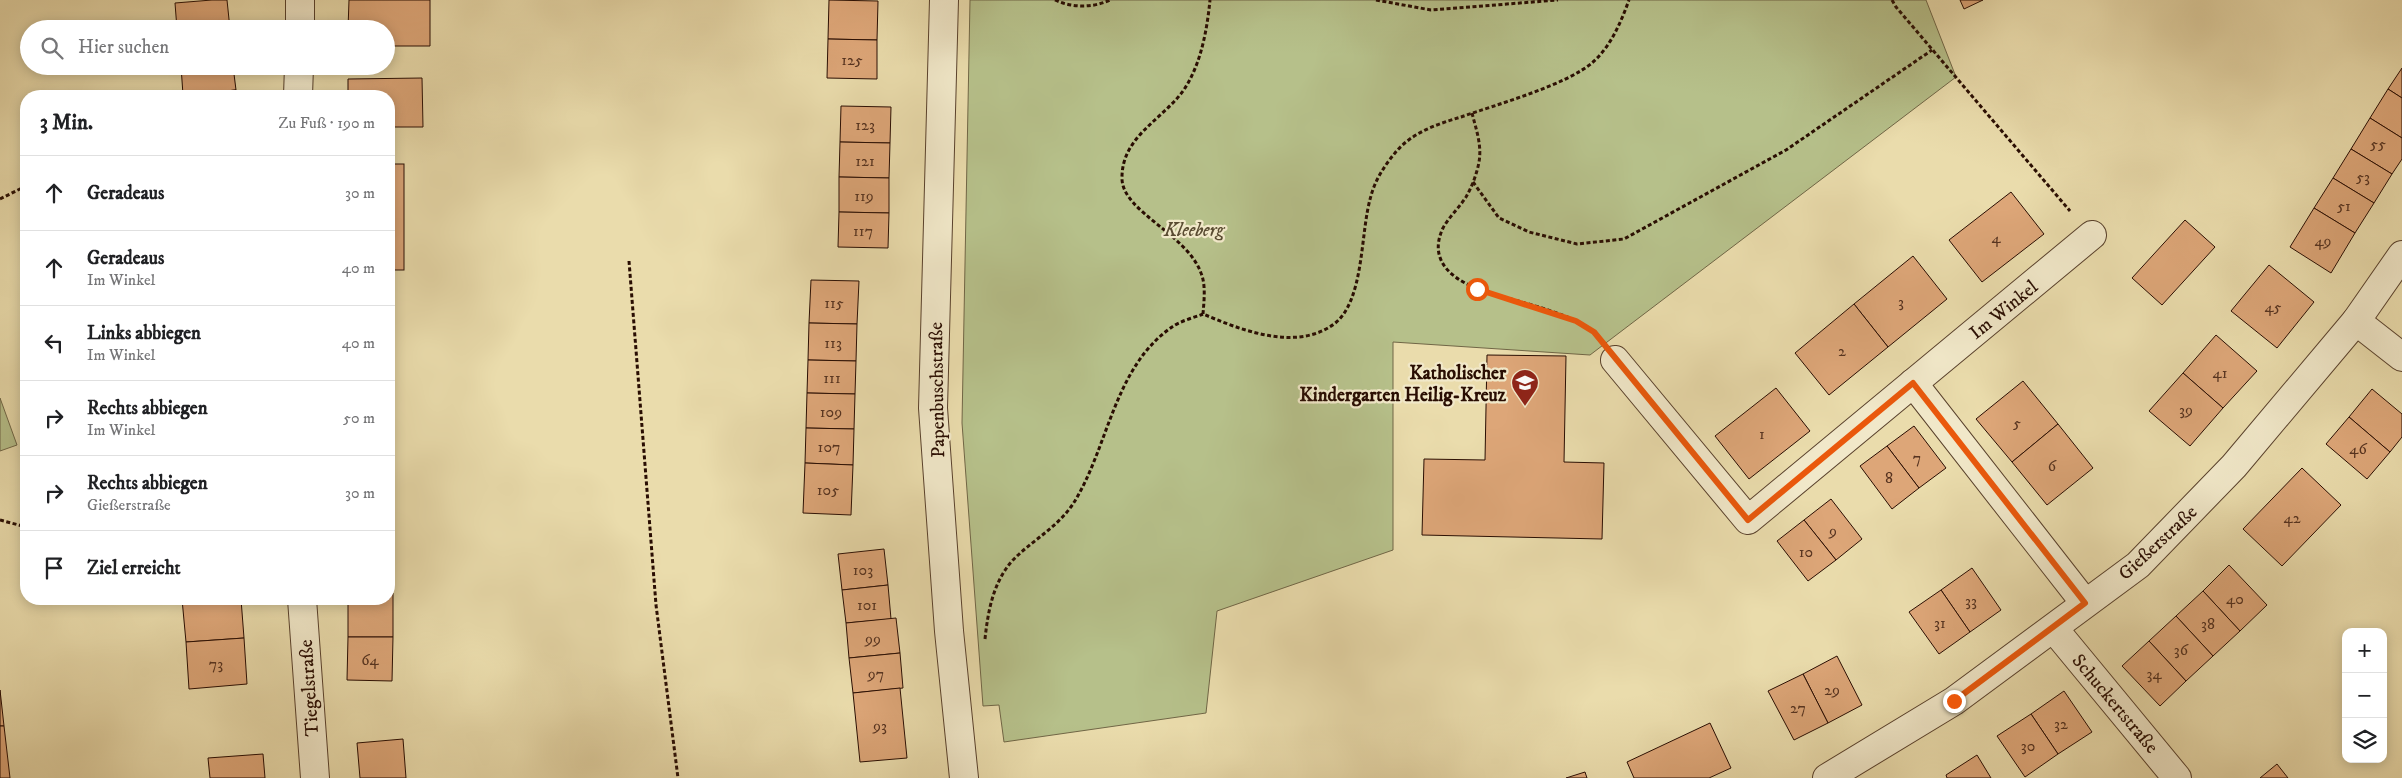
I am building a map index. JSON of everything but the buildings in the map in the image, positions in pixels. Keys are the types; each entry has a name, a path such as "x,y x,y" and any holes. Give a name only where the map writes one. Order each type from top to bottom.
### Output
{"street":[{"path":"300,0 300,20"},
{"name":"Papenbuschstraße","path":"944,0 933,408 950,644 964,778"},
{"path":"298,90 299,75"},
{"name":"Im Winkel","path":"1615,360 1748,520 2092,235"},
{"name":"Gießerstraße","path":"1826,778 1954,701 2138,565 2234,466 2356,321 2402,255"},
{"path":"2356,321 2402,357"},
{"path":"1913,383 2085,603"},
{"name":"Tiegelstraße","path":"302,605 314,778"},
{"name":"Schuckertstraße","path":"2054,628 2177,778"}],"path":[{"path":"1055,0 1066,5 1087,6 1110,0"},
{"path":"1203,314 1202,274 1192,255 1177,239 1138,209 1127,196 1122,180 1125,160 1135,140 1183,91 1194,70 1208,18 1210,0"},
{"path":"1376,0 1431,10 1558,0"},
{"path":"950,644 985,640 994,592 1001,576 1013,561 1056,523 1072,505 1094,463 1118,400 1133,368 1154,341 1173,326 1203,314 1234,327 1270,336 1291,337 1314,334 1334,324 1348,310 1354,294 1365,219 1371,194 1382,172 1396,152 1413,137 1436,125 1572,76 1593,62 1610,41 1629,0"},
{"path":"1892,0 1932,50 2062,201"},
{"path":"1473,182 1499,218 1529,232 1577,244 1624,239 1786,150 1932,50"},
{"path":"1472,113 1479,140 1479,160 1473,182 1466,196 1444,227 1439,240 1440,255 1445,268 1454,279 1477,289 1576,321 1594,332 1615,360"},
{"path":"0,199 20,189"},
{"path":"629,261 656,605 678,778"},
{"path":"0,520 20,525"}],"green space":[{"name":"Kleeberg","path":"970,0 1926,0 1956,77 1590,355 1393,342 1393,550 1217,611 1206,713 1004,742 999,705 983,706 962,423"},
{"path":"0,398 17,445 0,451"}],"place":[{"name":"Katholischer Kindergarten Heilig-Kreuz","path":"1525,407"}],"route":[{"path":"1477,289 1576,321 1594,332 1748,520 1913,383 2085,603 1954,701"}]}
